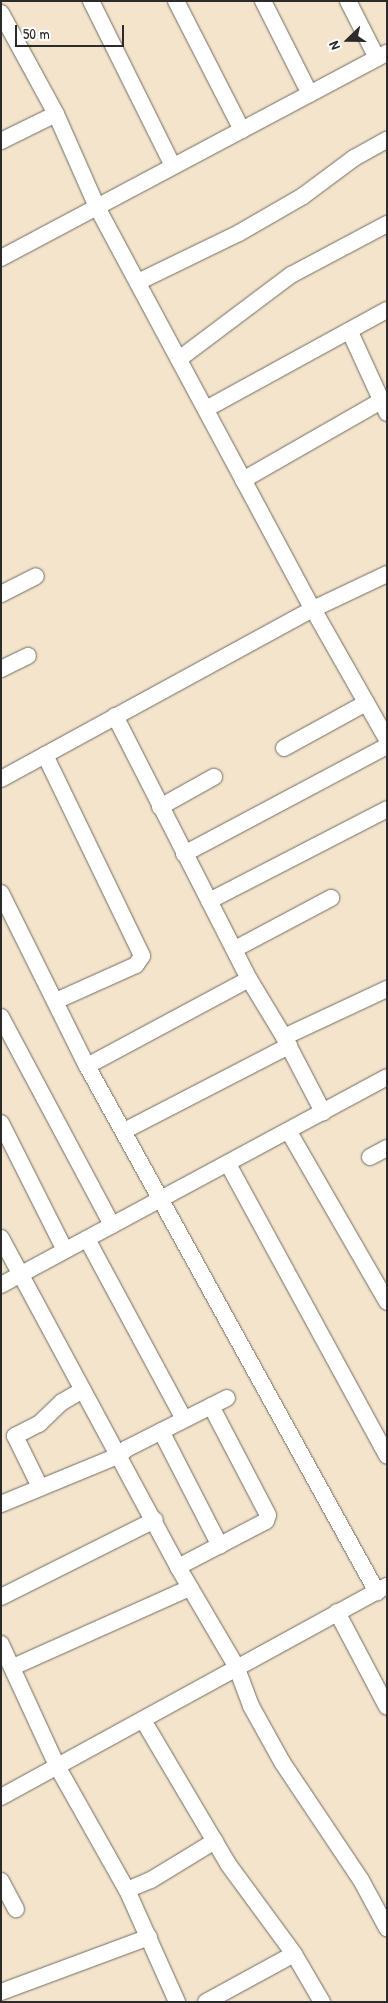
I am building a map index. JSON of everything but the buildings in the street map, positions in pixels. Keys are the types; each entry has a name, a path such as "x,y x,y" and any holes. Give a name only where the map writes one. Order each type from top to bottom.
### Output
{"street":[{"path":"91,1 173,166"},
{"path":"176,1 242,130"},
{"path":"263,1 310,94"},
{"path":"1,258 382,55 348,1"},
{"path":"2,18 56,114 97,207 313,609 387,739"},
{"path":"1,141 56,114"},
{"path":"138,282 239,233 387,140"},
{"path":"179,359 291,275 387,224"},
{"path":"206,409 350,332 387,310"},
{"path":"243,480 384,407 350,332"},
{"path":"1,779 313,609 387,574"},
{"path":"1,594 36,576"},
{"path":"1,669 28,656"},
{"path":"284,748 366,703"},
{"path":"115,716 249,979 286,1041 323,1112"},
{"path":"184,854 387,746"},
{"path":"45,755 142,956 136,965 56,1001"},
{"path":"160,807 214,777"},
{"path":"209,901 387,809"},
{"path":"1,894 87,1066 160,1200 244,1346 304,1463 382,1589 236,1666 143,1720 1,1797"},
{"path":"235,949 331,898"},
{"path":"87,1066 249,979"},
{"path":"124,1131 286,1041 387,989"},
{"path":"1,1017 112,1225"},
{"path":"1,1285 289,1132 387,1077"},
{"path":"1,1122 65,1250"},
{"path":"289,1132 387,1302"},
{"path":"370,1158 387,1148"},
{"path":"228,1164 387,1456"},
{"path":"1,1238 155,1520 178,1568 236,1666 250,1706 282,1762 351,1864 387,1928"},
{"path":"87,1239 184,1419"},
{"path":"40,1487 15,1436 39,1424 62,1402 83,1390"},
{"path":"1,1504 120,1455 161,1431 228,1398"},
{"path":"178,1568 266,1521 268,1515 211,1406"},
{"path":"161,1431 220,1546"},
{"path":"1,1597 155,1520"},
{"path":"13,1667 190,1588"},
{"path":"337,1612 387,1707"},
{"path":"1,1644 57,1766 127,1890 177,2002"},
{"path":"143,1720 251,1898 294,1954 322,2002"},
{"path":"127,1890 151,1880 215,1840"},
{"path":"1,1880 16,1909"},
{"path":"1,1992 149,1938"},
{"path":"206,2002 294,1954"}]}
